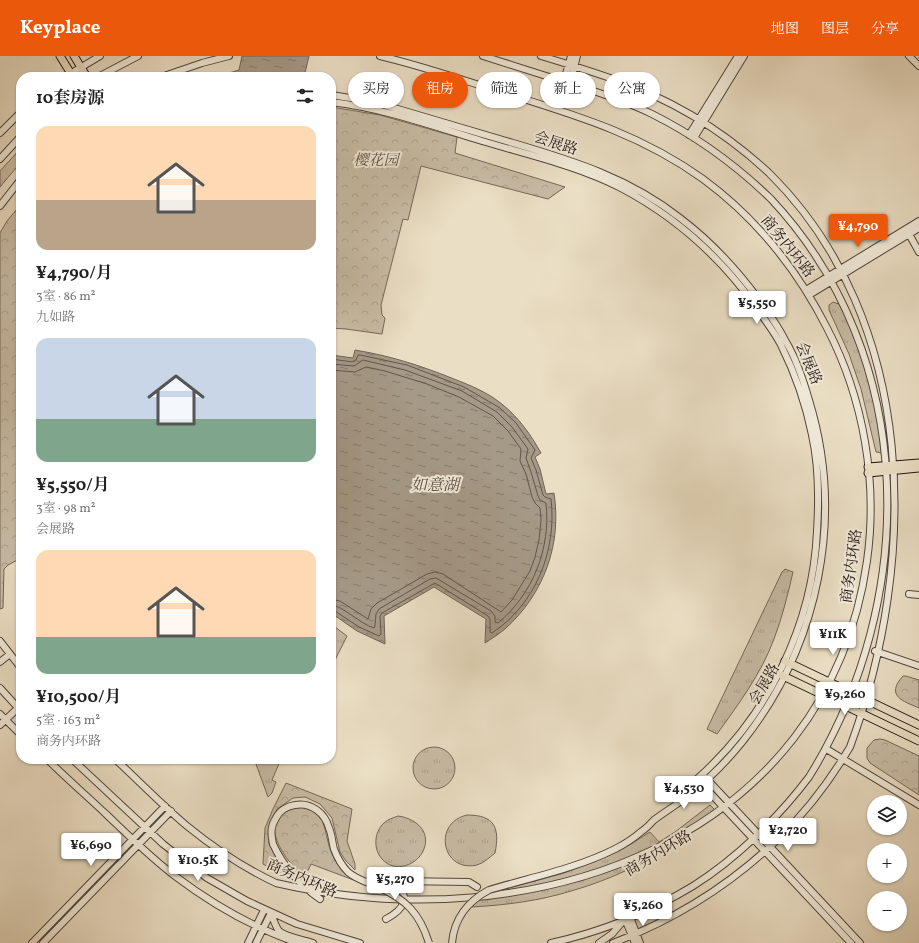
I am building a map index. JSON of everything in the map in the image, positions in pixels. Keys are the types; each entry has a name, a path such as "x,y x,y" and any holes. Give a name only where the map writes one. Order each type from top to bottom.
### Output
{"main road":[{"path":"60,56 68,72"},
{"path":"74,56 84,72"},
{"path":"868,470 916,466"},
{"path":"788,662 858,696 875,700 919,724"},
{"path":"782,675 919,741"}],"street":[{"path":"75,72 100,56"},
{"path":"108,72 138,56"},
{"path":"177,72 229,56"},
{"name":"商务内环路","path":"380,56 417,65 582,117 638,140 691,171 732,203 768,239 808,292 831,335 849,379 861,420 868,470 870,527 864,579 853,627 841,663 826,696 795,746"},
{"name":"商务内环路","path":"483,56 540,74"},
{"path":"541,56 612,78 658,98 701,122 734,144 768,173 802,207 836,250"},
{"path":"570,56 572,66"},
{"path":"570,72 577,56"},
{"path":"692,137 738,56"},
{"path":"701,122 744,56"},
{"path":"909,56 919,66"},
{"name":"商务内环路","path":"551,943 584,934 628,918 664,902 693,885 723,864 756,836 795,795 828,750 852,709 868,673 886,615 893,584 898,547 899,505 897,468 889,415 877,369 858,323 833,277 801,234 770,198 741,172 692,137 651,113 596,92"},
{"name":"会展路","path":"336,96 363,100 391,107 565,159 610,176 650,197 678,216 713,245 745,282 778,326 803,382 819,434 823,467 825,517 820,570 810,614 782,675 737,739 702,779 693,792 630,840 599,857 578,865 489,890 479,895 461,914 455,927 452,943"},
{"name":"会展路","path":"336,103 362,106 397,116 563,165 608,182 646,203 674,222 708,250 736,281 772,330 780,344 797,384 812,436 818,493 815,562 805,607 788,662"},
{"path":"0,132 16,117"},
{"path":"0,159 16,141"},
{"path":"0,206 16,185"},
{"path":"848,268 919,221"},
{"path":"808,292 919,228"},
{"path":"909,234 919,252"},
{"path":"840,257 854,278"},
{"path":"909,593 919,595"},
{"path":"0,641 16,662"},
{"path":"0,654 8,652"},
{"path":"0,662 8,652"},
{"path":"875,652 893,654 919,666"},
{"path":"890,664 893,654"},
{"path":"0,688 16,706"},
{"path":"613,943 634,935 673,916 704,898 718,889 781,837 808,806 843,759 868,716 875,700"},
{"path":"0,725 16,711"},
{"path":"0,714 16,730"},
{"path":"828,750 919,805"},
{"path":"51,764 152,858 198,892 257,926 298,943"},
{"path":"77,764 163,844 207,878 271,913 318,932 360,943"},
{"name":"商务内环路","path":"120,764 188,827 224,853 261,876 304,896 328,904 312,894 292,874 273,844 271,830 277,815 293,805 299,804 310,806 325,818 330,829 335,851 346,869 358,878 385,890 404,902 421,922 429,943"},
{"path":"702,779 738,812 756,836 851,943"},
{"path":"32,943 165,806"},
{"path":"43,943 171,811"},
{"path":"726,823 738,812"},
{"path":"768,849 860,943"},
{"path":"399,921 384,918 396,914 404,903 402,890 394,881 469,882 477,887"},
{"path":"248,943 264,910"},
{"path":"256,943 271,913"},
{"path":"271,913 277,929 280,932 313,943"},
{"path":"599,943 612,934 628,918 635,943"},
{"path":"414,922 427,923"},
{"path":"452,924 465,924"},
{"path":"634,935 640,943"}],"green space":[{"name":"樱花园","path":"336,108 380,115 457,137 455,153 565,187 548,199 421,166 408,220 403,219 381,305 382,315 385,318 382,334 336,328"},
{"path":"16,153 16,168 0,187 0,171"},
{"path":"16,210 16,561 4,569 3,608 0,609 0,233"},
{"path":"833,302 839,304 848,320 875,392 886,443 886,450 881,453 876,452 861,389 849,354 829,310 829,305"},
{"path":"785,569 793,572 777,631 769,652 748,689 717,734 707,729 782,572"},
{"path":"336,628 347,636 336,658"},
{"path":"903,676 919,680 919,708 902,700 896,693 898,683"},
{"path":"880,739 919,756 919,795 870,763 867,758 867,748 874,740"},
{"path":"434,747 449,753 455,768 449,783 434,789 419,783 413,768 419,753"},
{"path":"256,764 279,764 272,780 276,782 272,793 268,797"},
{"path":"286,783 352,809 347,841 355,864 355,870 340,852 332,818 320,804 305,797 293,798 277,809 269,828 269,843 290,879 263,864 265,828"},
{"path":"710,805 714,809 715,814 699,827 665,850 610,878 591,885 535,900 510,904 472,907 479,899 502,890 564,873 609,855 650,832 659,842 675,832"},
{"path":"295,807 306,808 314,811 320,816 335,860 344,870 359,882 311,864 305,877 289,861 276,839 275,825 283,814"},
{"path":"467,815 484,817 489,820 496,830 497,837 495,853 477,865 465,865 456,862 449,855 446,846 446,836 449,827 456,820"},
{"path":"398,816 410,819 420,826 426,842 421,855 417,859 406,866 399,867 387,864 379,855 376,846 378,831 384,823"}],"water":[{"path":"242,56 309,56 305,72 232,72 239,70"},
{"name":"如意湖","path":"355,350 380,355 437,372 484,392 497,400 514,415 529,433 541,453 535,457 540,469 546,494 554,493 556,512 555,531 547,567 540,584 519,615 498,635 485,643 486,619 434,587 384,616 385,644 357,631 336,616 336,356 353,358"}]}
